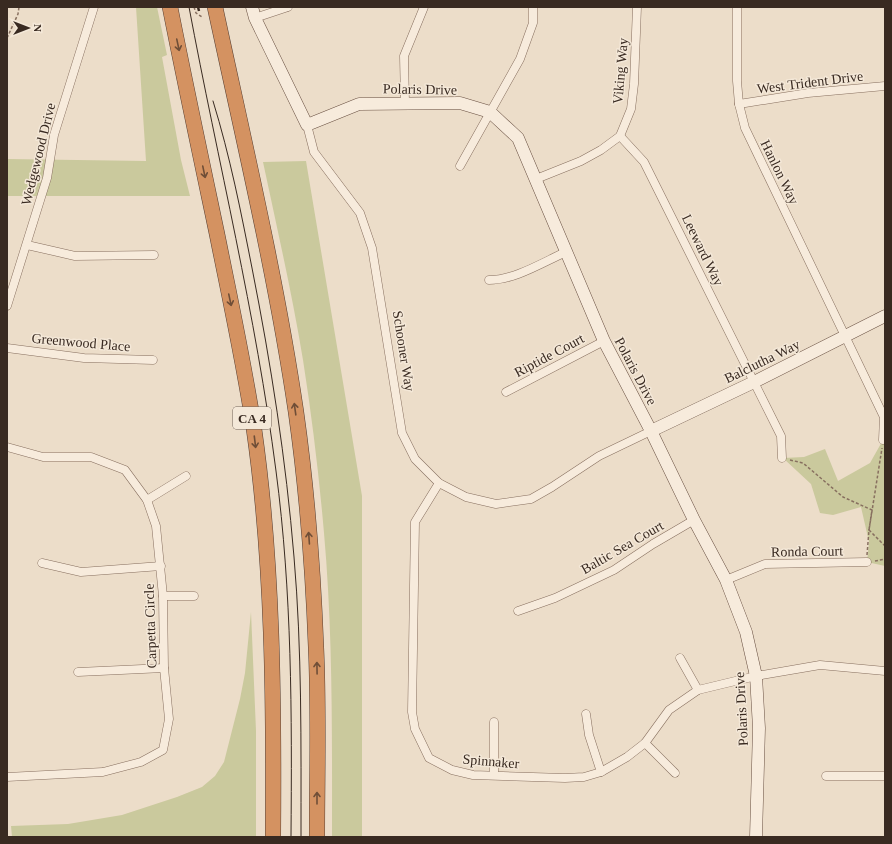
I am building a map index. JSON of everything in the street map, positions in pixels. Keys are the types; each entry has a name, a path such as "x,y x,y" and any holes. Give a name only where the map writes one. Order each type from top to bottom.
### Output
{"highway":[{"name":"CA 4","path":"170,7 233,312 254,429 269,597 273,715 273,837"},
{"path":"215,7 266,249 288,360 296,414 309,532 316,647 318,704 317,837"}],"street":[{"name":"Wedgewood Drive","path":"7,306 47,178 54,135 94,7"},
{"path":"253,12 288,7"},
{"path":"405,102 404,56 424,7"},
{"path":"460,166 520,59 533,22 533,7"},
{"name":"Viking Way","path":"620,136 631,109 634,84 637,7"},
{"name":"Hanlon Way","path":"737,7 737,81 739,104 745,128 884,417 884,440"},
{"name":"Schooner Way","path":"253,12 307,125 314,152 360,212 372,248 402,433 415,459 439,483 466,498 496,504 531,499 552,487 598,456 651,431"},
{"name":"West Trident Drive","path":"739,104 808,93 885,86"},
{"name":"Polaris Drive","path":"307,125 359,104 405,102 460,103 490,112 518,138 604,341 651,431 694,520 726,580 746,632 756,676 759,728 756,837"},
{"path":"536,179 595,154 620,136"},
{"name":"Leeward Way","path":"620,136 644,162 782,436 782,458"},
{"path":"27,245 75,256 154,255"},
{"path":"489,280 500,280 514,275 566,252"},
{"name":"Balclutha Way","path":"651,431 754,382 885,316"},
{"name":"Riptide Court","path":"506,392 604,341"},
{"name":"Greenwood Place","path":"7,348 84,358 153,360"},
{"name":"Carpetta Circle","path":"7,447 43,456 91,457 125,470 146,500 156,526 163,596 164,668 169,719 163,750 141,762 103,772 7,777"},
{"path":"146,500 186,476"},
{"name":"Spinnaker","path":"439,483 415,522 412,712 415,729 428,758 452,770 473,775 565,778 584,777 601,772 627,757 645,743 669,710 698,690 756,676 820,665 885,671"},
{"name":"Baltic Sea Court","path":"518,611 556,598 614,570 653,544 694,520"},
{"name":"Ronda Court","path":"726,580 765,564 867,562"},
{"path":"42,563 81,572 160,566"},
{"path":"163,596 194,596"},
{"path":"680,658 698,690"},
{"path":"78,672 164,668"},
{"path":"586,714 589,735 601,772"},
{"path":"494,722 494,775"},
{"path":"645,743 675,772"},
{"path":"826,776 885,776"}],"path":[{"path":"7,38 18,14 19,7"},
{"path":"194,7 196,13 202,18"},
{"path":"869,530 884,440"},
{"path":"782,458 803,463 843,497 872,510 867,562 885,559"},
{"path":"869,530 885,546"}],"green space":[{"path":"136,7 157,7 167,55 162,57 181,160 190,196 7,196 7,159 146,161"},
{"path":"306,161 362,496 362,837 332,837 332,723 329,609 320,490 299,335 263,162"},
{"path":"883,440 885,446 885,566 867,562 869,542 861,507 833,515 820,513 811,484 783,458 804,457 825,449 838,481 870,463"},
{"path":"251,612 256,731 256,837 12,837 11,826 68,824 122,815 202,787 215,776 224,762 240,699 245,673"}],"tram line":[{"path":"189,7 258,354 276,471 285,562 290,654 291,837"},
{"path":"213,101 225,142 244,226 272,376 287,484 297,592 300,697 301,837"}],"railway":[{"path":"198,7 199,11"}]}
